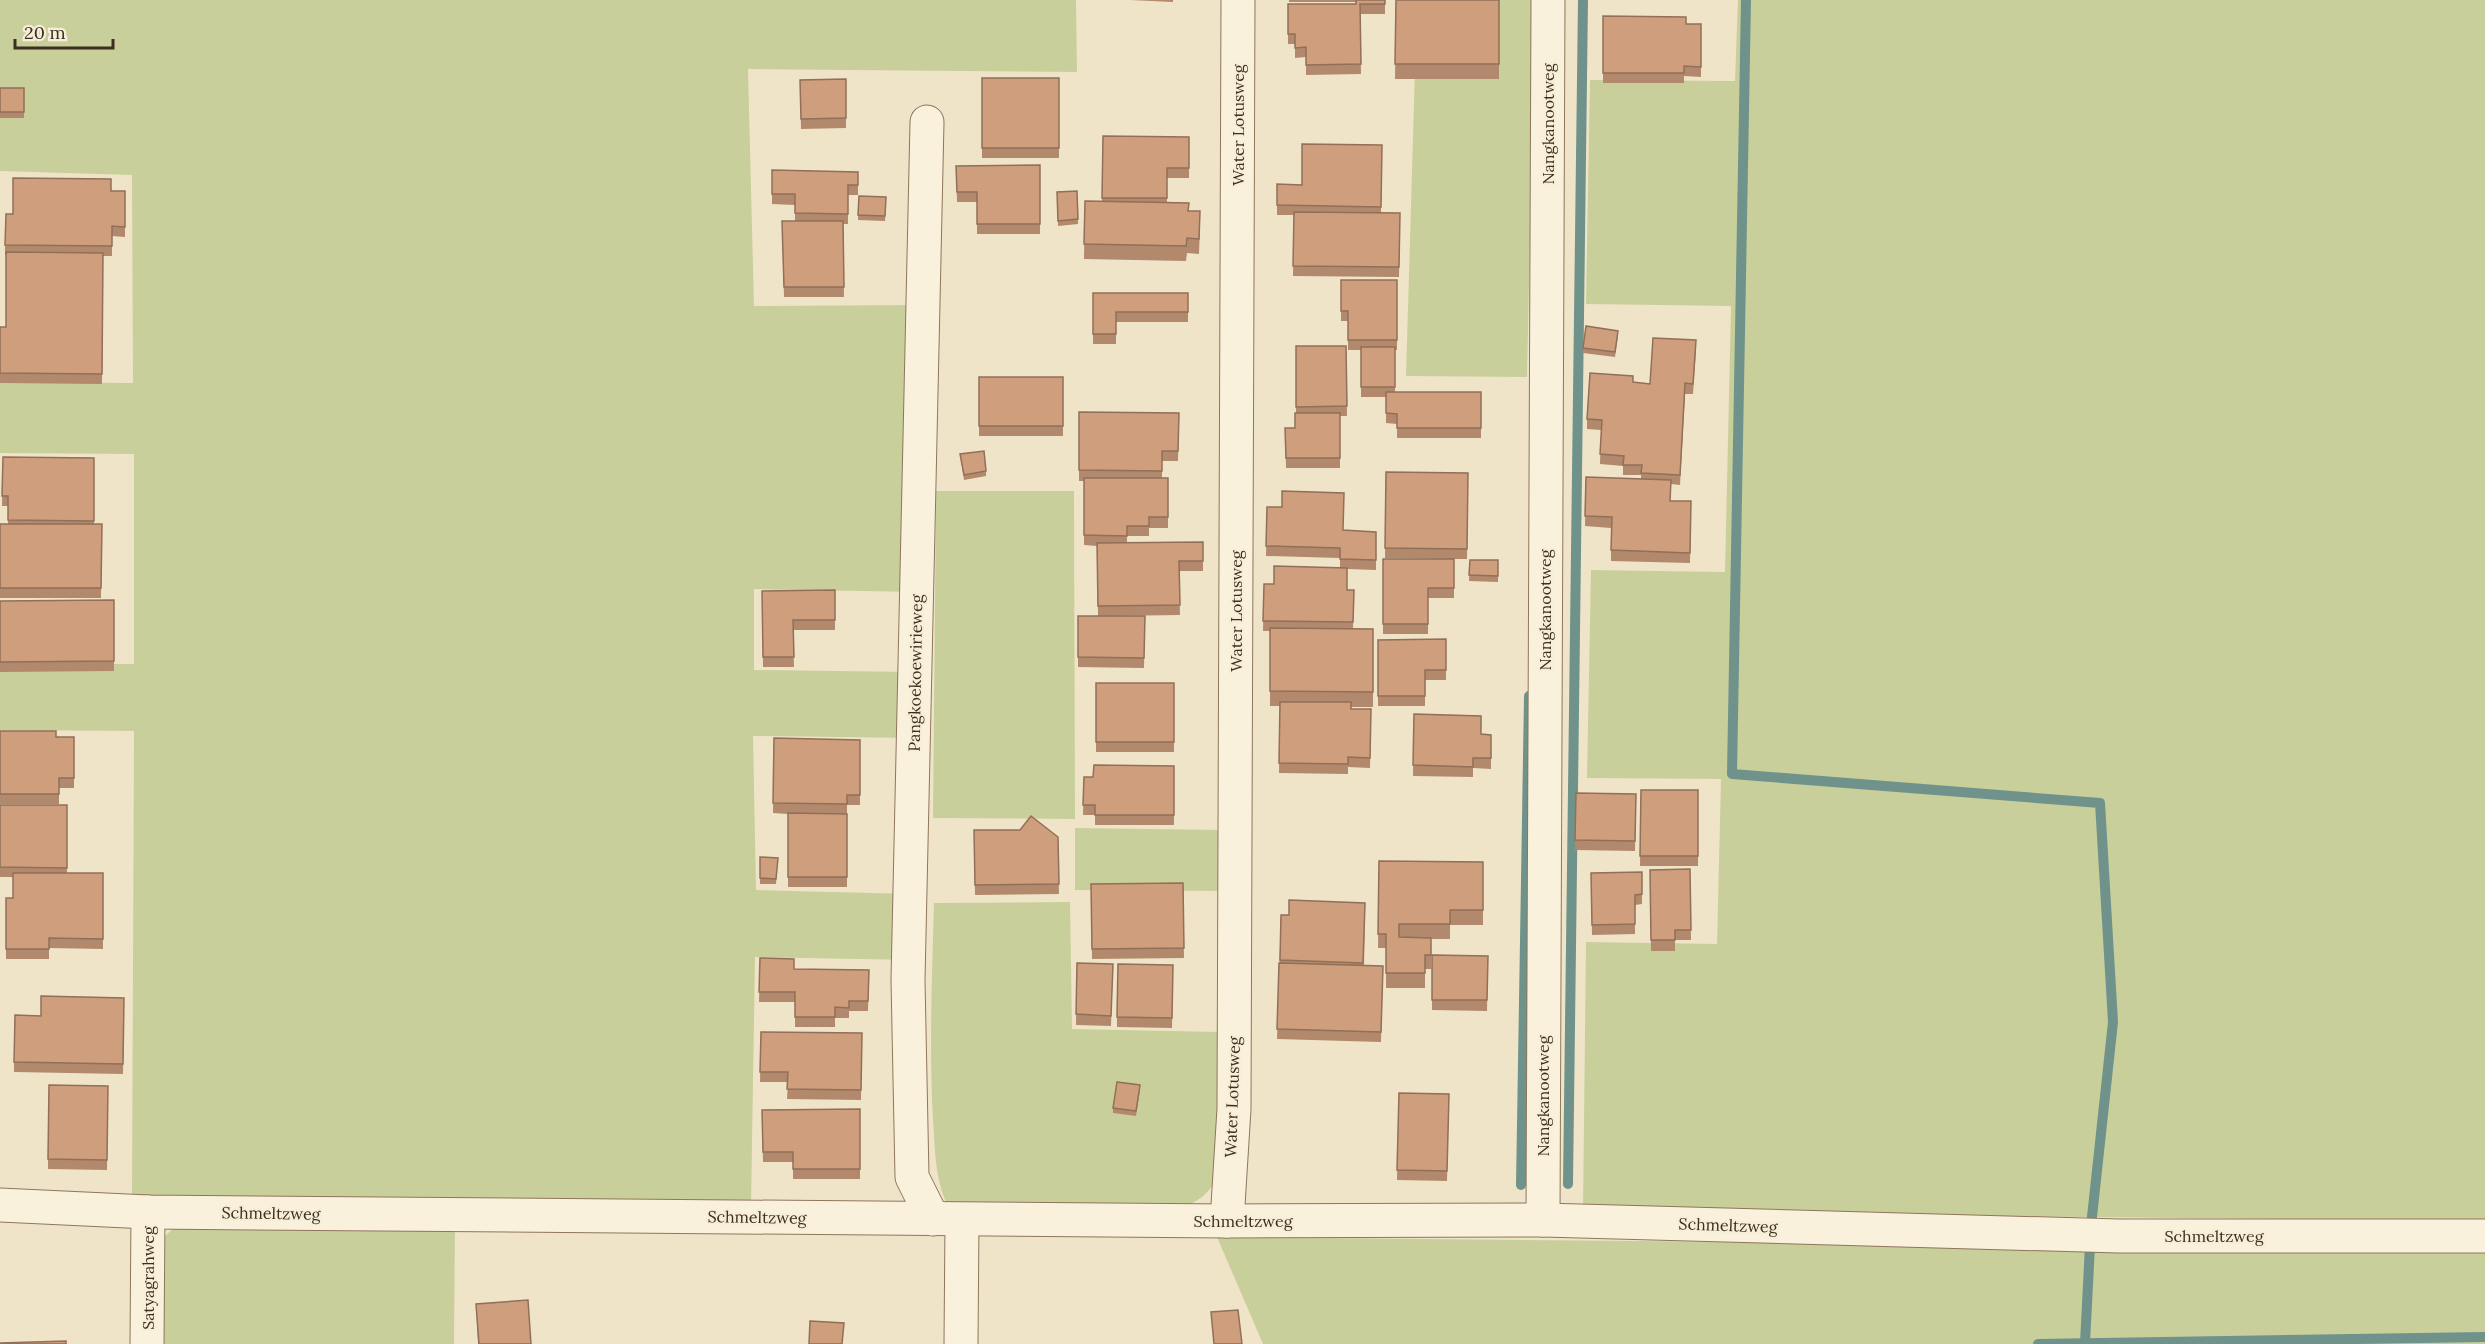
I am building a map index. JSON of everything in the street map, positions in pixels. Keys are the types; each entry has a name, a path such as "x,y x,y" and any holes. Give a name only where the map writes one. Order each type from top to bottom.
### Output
{"street":[{"name":"Water Lotusweg","path":"1227,1221 1234,1109 1238,0"},
{"name":"Nangkanootweg","path":"1543,1220 1548,0"},
{"name":"Pangkoekoewirieweg","path":"927,122 908,980 912,1178 948,1219"},
{"name":"Schmeltzweg","path":"0,1205 148,1212 1227,1221 1543,1220 2119,1236 2485,1236"},
{"name":"Satyagrahweg","path":"147,1344 148,1212"},
{"path":"948,1219 961,1344"}],"green space":[{"path":"0,0 1076,0 1077,72 748,69 754,306 917,305 917,592 754,589 754,670 914,672 913,738 753,736 756,890 912,894 913,960 755,957 751,1207 132,1197 134,731 0,730 0,663 134,664 134,454 0,453 0,382 133,383 132,175 0,171"},
{"path":"1417,0 1535,0 1527,377 1406,376"},
{"path":"1738,0 2485,0 2485,1221 1583,1212 1586,942 1717,944 1721,779 1587,778 1591,570 1725,572 1731,306 1586,304 1590,80 1735,81"},
{"path":"936,491 1074,491 1075,819 933,818"},
{"path":"1075,828 1224,830 1223,891 1075,890"},
{"path":"1070,902 1072,1029 1221,1032 1218,1176 1202,1197 1179,1209 948,1206 938,1175 933,1120 931,1039 934,903"},
{"path":"176,1226 455,1228 454,1344 160,1344 159,1247 165,1236"},
{"path":"1217,1237 2485,1249 2485,1344 1263,1344"}],"building":[{"path":"1356,0 1385,0 1385,4 1360,4 1361,64 1306,65 1306,47 1295,48 1295,34 1288,34 1288,4 1356,4"},
{"path":"1396,0 1499,0 1499,64 1395,64"},
{"path":"1603,16 1686,17 1686,24 1701,24 1701,67 1684,66 1684,73 1603,73"},
{"path":"982,78 1059,78 1059,148 982,148"},
{"path":"846,79 846,118 801,119 800,80"},
{"path":"0,88 24,88 24,112 0,112"},
{"path":"1103,136 1189,137 1189,168 1167,168 1167,198 1102,198"},
{"path":"1302,144 1382,145 1381,207 1277,205 1277,184 1302,185"},
{"path":"1040,165 1040,224 977,224 977,192 957,192 956,166"},
{"path":"772,170 858,172 858,185 848,185 848,214 795,213 795,194 772,194"},
{"path":"13,178 111,179 111,191 125,191 125,227 112,226 112,246 5,245 6,214 13,214"},
{"path":"1077,191 1078,219 1058,221 1057,192"},
{"path":"859,196 886,197 885,216 858,215"},
{"path":"1085,201 1189,203 1188,211 1200,211 1199,239 1187,238 1186,246 1084,244"},
{"path":"1294,212 1400,213 1399,267 1293,266"},
{"path":"782,221 843,221 844,287 784,287"},
{"path":"6,252 103,253 102,374 0,373 0,327 6,327"},
{"path":"1341,280 1397,280 1397,340 1348,340 1348,311 1341,311"},
{"path":"1093,293 1188,293 1188,312 1116,312 1116,334 1093,334"},
{"path":"1586,326 1618,331 1615,352 1583,348"},
{"path":"1653,338 1696,340 1693,384 1685,383 1680,475 1641,473 1642,465 1623,465 1624,456 1600,454 1602,420 1587,419 1590,373 1633,376 1633,382 1650,384"},
{"path":"1296,346 1346,346 1347,406 1296,407"},
{"path":"1361,347 1395,347 1395,387 1361,387"},
{"path":"979,377 1063,377 1063,426 979,426"},
{"path":"1386,392 1481,392 1481,428 1397,428 1397,414 1386,413"},
{"path":"1079,412 1179,413 1178,451 1162,451 1162,471 1079,470"},
{"path":"1295,413 1340,413 1340,458 1286,458 1285,428 1295,428"},
{"path":"984,451 986,471 964,475 960,454"},
{"path":"3,457 94,458 94,521 8,520 8,496 2,496"},
{"path":"1386,472 1468,473 1467,549 1385,548"},
{"path":"1586,477 1671,480 1670,501 1691,501 1690,553 1611,550 1612,517 1585,516"},
{"path":"1084,478 1168,478 1168,517 1149,517 1149,526 1127,526 1127,536 1084,535"},
{"path":"1282,491 1344,493 1343,530 1376,532 1376,560 1340,559 1340,548 1266,546 1267,507 1282,507"},
{"path":"0,524 102,524 101,588 0,588"},
{"path":"1203,542 1203,561 1179,561 1180,605 1098,606 1097,543"},
{"path":"1383,559 1454,559 1454,588 1428,588 1428,624 1383,624"},
{"path":"1470,560 1498,560 1498,576 1469,575"},
{"path":"1274,566 1347,568 1347,590 1354,590 1353,622 1263,621 1264,584 1274,584"},
{"path":"835,590 835,620 793,620 794,657 763,657 762,591"},
{"path":"114,600 114,661 0,662 0,601"},
{"path":"1078,616 1145,616 1144,658 1078,657"},
{"path":"1270,628 1373,629 1373,692 1270,691"},
{"path":"1446,639 1446,670 1425,670 1425,696 1378,696 1378,640"},
{"path":"1096,683 1174,683 1174,742 1096,742"},
{"path":"1280,702 1351,702 1351,709 1371,709 1370,758 1348,757 1348,764 1279,763"},
{"path":"1414,714 1481,716 1481,734 1491,735 1491,758 1473,758 1473,767 1413,765"},
{"path":"0,731 56,731 56,737 74,737 74,778 59,778 59,794 0,794"},
{"path":"774,738 860,740 860,795 847,795 847,804 773,803"},
{"path":"1094,765 1174,766 1174,815 1095,815 1095,805 1083,805 1084,777 1093,777"},
{"path":"1641,790 1698,790 1698,856 1640,856"},
{"path":"1576,793 1636,794 1635,841 1575,840"},
{"path":"0,805 67,805 67,868 0,867"},
{"path":"788,813 847,814 847,877 788,877"},
{"path":"1031,816 1058,837 1059,884 975,885 974,830 1020,830"},
{"path":"760,857 778,858 776,879 760,878"},
{"path":"1379,861 1483,862 1483,910 1450,910 1450,924 1399,924 1399,937 1431,938 1431,955 1425,955 1425,973 1386,973 1386,934 1378,934"},
{"path":"1690,869 1691,930 1675,930 1675,940 1651,940 1650,870"},
{"path":"1642,872 1642,894 1635,895 1635,924 1592,925 1591,873"},
{"path":"13,873 103,873 103,939 49,938 49,949 6,949 6,898 13,898"},
{"path":"1183,883 1184,948 1092,949 1091,884"},
{"path":"1289,900 1365,903 1363,963 1280,960 1281,915 1289,915"},
{"path":"1432,955 1488,956 1487,1000 1432,1000"},
{"path":"760,958 794,959 794,969 869,970 868,1001 849,1001 849,1008 835,1007 835,1017 795,1017 795,992 759,992"},
{"path":"1077,963 1113,964 1111,1016 1076,1014"},
{"path":"1279,963 1383,966 1381,1032 1277,1029"},
{"path":"1118,964 1173,965 1172,1018 1117,1017"},
{"path":"41,996 124,998 123,1064 14,1062 15,1015 41,1016"},
{"path":"761,1032 862,1033 861,1090 787,1089 788,1072 760,1072"},
{"path":"1117,1082 1140,1085 1136,1111 1113,1108"},
{"path":"49,1085 108,1086 107,1160 48,1159"},
{"path":"1399,1093 1449,1094 1447,1171 1397,1170"},
{"path":"860,1109 860,1169 793,1169 793,1152 763,1152 762,1110"},
{"path":"528,1300 531,1344 479,1344 476,1304"},
{"path":"1238,1310 1242,1344 1214,1344 1211,1312"},
{"path":"810,1321 844,1323 842,1344 809,1344"},
{"path":"66,1341 66,1344 0,1344 0,1343"}],"waterway":[{"path":"1568,1184 1583,0"},
{"path":"1746,0 1732,774 2100,803 2113,1022 2091,1226 2085,1343"},
{"path":"1521,1185 1529,696"},
{"path":"2038,1344 2485,1337"}]}
